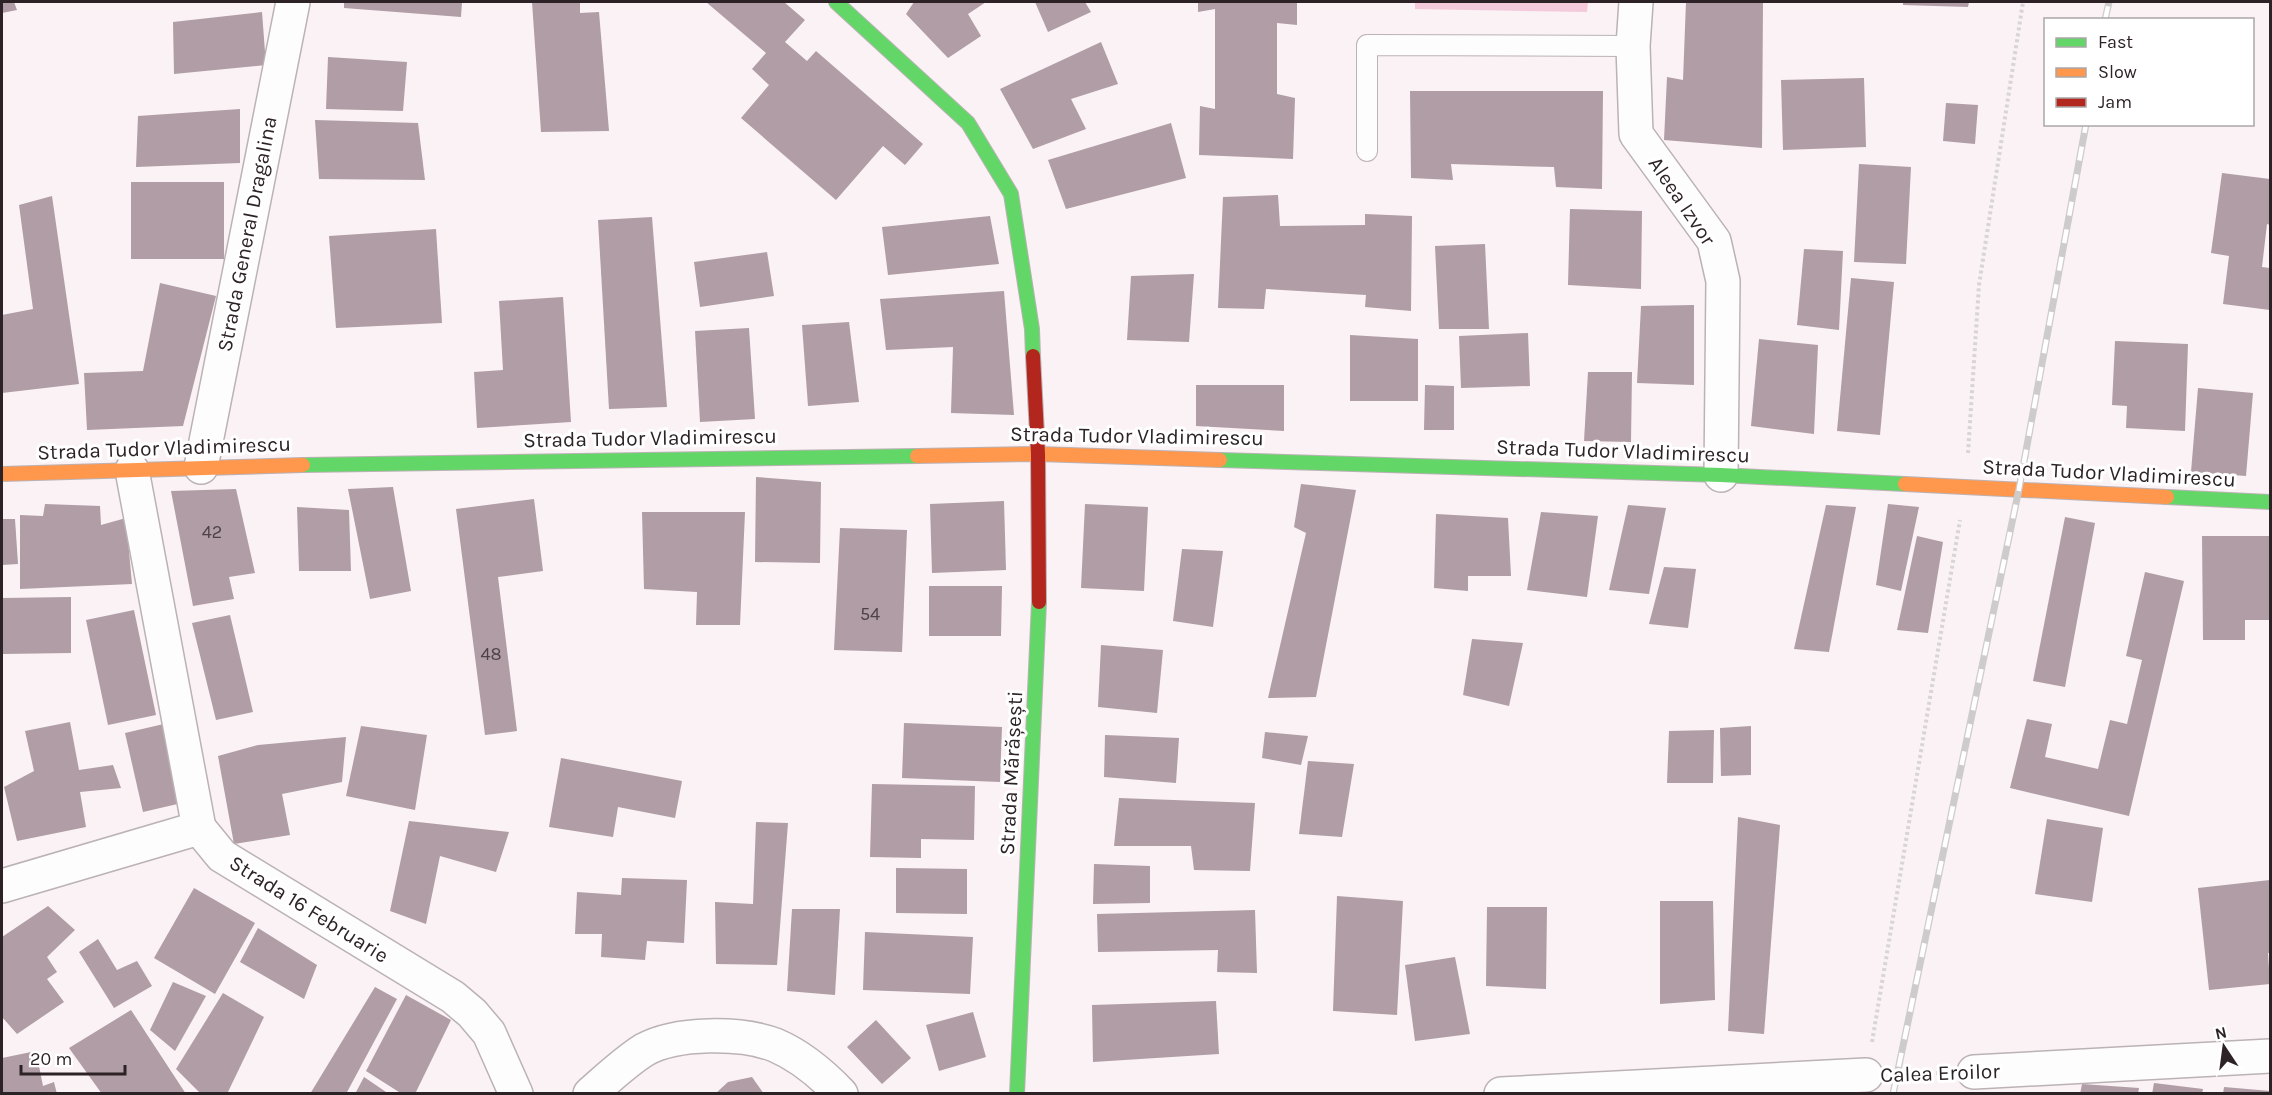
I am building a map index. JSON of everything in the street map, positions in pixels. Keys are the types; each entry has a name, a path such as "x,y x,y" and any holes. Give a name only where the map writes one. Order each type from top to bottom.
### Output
{"main road":[{"name":"Strada Mărășești","path":"836,2 968,123 1011,194 1032,329 1038,453 1039,617 1017,1094"},
{"name":"Strada Tudor Vladimirescu","path":"2,474 201,466 1038,453 1721,475 2271,502"}],"street":[{"name":"Strada General Dragalina","path":"201,466 293,2"},
{"name":"Aleea Izvor","path":"1636,2 1633,46 1636,134 1714,241 1723,281 1721,475"},
{"name":"Strada 16 Februarie","path":"132,470 199,828 222,856 453,997 472,1013 489,1033 516,1094"},
{"path":"2,886 199,828"},
{"path":"590,1094 645,1050 687,1037 735,1036 775,1045 818,1070 841,1094"},
{"name":"Calea Eroilor","path":"1974,1072 2271,1056"},
{"name":"Calea Eroilor","path":"1501,1094 1866,1076"}],"lane":[{"path":"1366,151 1366,45 1633,46"}],"path":[{"path":"1866,1076 1966,487 1979,285 2023,2"},
{"name":"Calea Eroilor","path":"1866,1076 1974,1072"}],"shaded area":[{"path":"1415,2 1588,2 1587,12 1415,9"}],"building":[{"path":"2,2 14,2 17,10 2,13"},
{"path":"344,2 462,2 461,17 344,8"},
{"path":"532,2 580,2 580,13 599,12 609,131 541,132"},
{"path":"706,2 784,2 805,20 785,42 807,61 816,51 923,144 905,165 883,146 836,200 741,118 769,85 752,69 766,53"},
{"path":"914,2 986,2 968,14 981,36 948,58 906,14"},
{"path":"1035,2 1085,2 1091,12 1048,32"},
{"path":"1198,2 1297,2 1297,25 1277,23 1277,94 1295,98 1293,159 1199,155 1200,106 1215,109 1215,9 1198,12"},
{"path":"1686,2 1763,2 1762,148 1664,140 1667,77 1683,80"},
{"path":"1903,2 1969,2 1968,7 1903,5"},
{"path":"262,12 266,65 174,74 173,22"},
{"path":"1101,42 1118,84 1071,99 1086,129 1033,149 1000,89"},
{"path":"328,57 407,62 403,111 326,109"},
{"path":"1864,78 1866,147 1783,150 1781,80"},
{"path":"1410,91 1603,91 1602,189 1556,187 1554,167 1451,164 1453,180 1411,178"},
{"path":"1946,103 1978,105 1975,144 1943,141"},
{"path":"240,109 240,163 136,167 138,116"},
{"path":"315,120 418,123 425,180 319,179"},
{"path":"1171,123 1186,178 1066,209 1048,160"},
{"path":"1859,164 1911,167 1906,264 1854,262"},
{"path":"2222,173 2270,179 2270,225 2267,224 2262,267 2270,268 2270,310 2223,304 2229,256 2211,253"},
{"path":"131,182 224,182 224,259 131,259"},
{"path":"1278,195 1280,226 1365,225 1365,214 1412,216 1411,311 1365,307 1366,295 1266,289 1264,309 1218,308 1223,197"},
{"path":"52,196 79,384 2,393 2,315 33,309 19,205"},
{"path":"1570,209 1642,211 1641,289 1568,285"},
{"path":"990,216 999,264 888,275 882,227"},
{"path":"652,217 667,407 609,409 598,220"},
{"path":"436,229 442,323 336,328 329,236"},
{"path":"1485,244 1489,329 1439,329 1435,246"},
{"path":"1804,249 1843,251 1839,330 1797,325"},
{"path":"767,252 774,296 700,307 694,262"},
{"path":"1194,274 1189,342 1127,340 1131,276"},
{"path":"1851,278 1894,282 1880,435 1837,431"},
{"path":"160,283 216,296 183,426 87,430 84,373 143,371"},
{"path":"1004,291 1014,415 951,413 953,347 886,350 880,299"},
{"path":"563,297 571,422 477,428 474,372 503,370 499,301"},
{"path":"1694,305 1694,385 1637,383 1641,306"},
{"path":"849,322 859,402 808,406 802,325"},
{"path":"749,328 755,419 700,422 695,331"},
{"path":"1528,333 1530,386 1461,388 1459,336"},
{"path":"1350,335 1418,339 1418,401 1350,401"},
{"path":"1759,339 1818,345 1814,434 1751,426"},
{"path":"2115,341 2188,344 2185,431 2126,428 2127,406 2112,405"},
{"path":"1588,372 1632,372 1631,442 1584,441"},
{"path":"1196,385 1284,385 1284,431 1196,426"},
{"path":"1425,385 1454,386 1454,430 1424,430"},
{"path":"2198,388 2253,393 2246,476 2191,472"},
{"path":"756,477 821,482 820,563 755,562"},
{"path":"1301,484 1356,490 1316,697 1268,698 1306,533 1294,527"},
{"path":"393,487 411,591 370,599 348,489"},
{"path":"236,489 255,573 229,577 234,599 193,606 171,491"},
{"path":"534,499 543,571 498,577 517,731 485,735 456,509"},
{"path":"1004,501 1006,570 932,573 930,504"},
{"path":"45,504 100,506 101,525 126,518 132,584 20,589 20,515 43,516"},
{"path":"1085,504 1148,507 1144,591 1081,588"},
{"path":"1888,504 1919,507 1901,591 1876,585"},
{"path":"1628,505 1666,508 1649,594 1609,590"},
{"path":"1826,505 1856,507 1829,652 1794,649"},
{"path":"297,507 349,510 351,571 299,571"},
{"path":"642,512 745,512 740,625 696,625 697,592 644,589"},
{"path":"1541,512 1598,516 1587,597 1527,590"},
{"path":"1436,514 1508,518 1511,576 1468,576 1468,591 1434,588"},
{"path":"2065,517 2095,523 2065,687 2033,681"},
{"path":"2,519 15,519 18,564 2,565"},
{"path":"840,528 907,530 902,652 834,650"},
{"path":"1917,536 1943,542 1928,633 1897,630"},
{"path":"2202,536 2270,536 2270,620 2245,620 2245,640 2203,640"},
{"path":"1182,549 1223,551 1213,627 1173,621"},
{"path":"1664,567 1696,569 1688,628 1649,624"},
{"path":"2145,572 2184,581 2129,816 2010,788 2027,719 2052,724 2045,757 2098,769 2110,720 2127,724 2142,660 2126,656"},
{"path":"929,586 1002,586 1001,636 929,636"},
{"path":"71,597 71,653 2,654 2,598"},
{"path":"134,610 156,715 108,725 86,620"},
{"path":"230,615 253,712 216,720 192,623"},
{"path":"1472,639 1523,643 1509,706 1463,695"},
{"path":"1101,645 1163,650 1157,713 1098,707"},
{"path":"70,722 79,770 113,765 121,788 80,792 86,827 17,841 4,787 34,771 25,731"},
{"path":"168,723 186,802 143,812 125,733"},
{"path":"904,723 1002,727 1000,782 902,778"},
{"path":"361,726 427,735 415,810 346,796"},
{"path":"1751,726 1751,775 1721,776 1720,728"},
{"path":"1714,730 1713,783 1667,783 1669,731"},
{"path":"1265,732 1308,736 1301,765 1262,758"},
{"path":"1105,735 1179,738 1176,783 1104,777"},
{"path":"346,737 342,782 282,794 290,835 234,844 218,756 258,745"},
{"path":"561,758 682,781 675,818 618,807 613,837 549,827"},
{"path":"1308,761 1354,764 1342,837 1299,834"},
{"path":"872,784 975,786 974,840 921,839 921,858 870,857"},
{"path":"1119,798 1255,803 1250,871 1194,870 1191,846 1114,846"},
{"path":"1738,817 1780,825 1764,1034 1728,1031"},
{"path":"2047,819 2103,828 2092,902 2035,894"},
{"path":"409,821 509,832 496,872 440,856 426,924 390,911"},
{"path":"756,822 788,823 777,965 716,964 715,902 753,904"},
{"path":"1094,864 1150,866 1150,903 1093,904"},
{"path":"896,868 967,869 967,914 896,913"},
{"path":"622,878 687,880 684,943 647,941 645,960 601,957 602,934 575,934 577,892 621,895"},
{"path":"2270,880 2270,953 2268,953 2270,984 2209,990 2198,888"},
{"path":"194,888 255,923 215,994 154,958"},
{"path":"1337,896 1403,901 1397,1015 1333,1011"},
{"path":"1660,901 1713,901 1715,1000 1660,1004"},
{"path":"48,906 75,930 47,957 57,972 47,979 64,1002 17,1034 2,1017 2,937"},
{"path":"1487,907 1547,907 1546,989 1486,986"},
{"path":"792,909 840,909 835,995 787,991"},
{"path":"1255,910 1257,973 1217,972 1218,950 1098,952 1097,914"},
{"path":"258,928 317,965 304,999 240,962"},
{"path":"865,932 973,937 970,994 863,990"},
{"path":"98,939 117,970 137,961 152,986 114,1008 79,952"},
{"path":"1455,957 1470,1034 1415,1041 1405,965"},
{"path":"173,982 206,996 175,1051 150,1030"},
{"path":"375,987 397,999 346,1094 310,1094"},
{"path":"223,993 264,1017 227,1094 201,1094 176,1069"},
{"path":"406,995 451,1020 415,1094 402,1094 366,1071"},
{"path":"1216,1001 1219,1054 1093,1062 1092,1005"},
{"path":"131,1010 186,1094 102,1094 69,1048"},
{"path":"973,1012 986,1057 939,1071 926,1025"},
{"path":"876,1020 911,1058 882,1084 847,1047"},
{"path":"36,1051 43,1086 54,1082 57,1094 2,1094 2,1058"},
{"path":"364,1077 389,1094 355,1094"},
{"path":"752,1077 764,1094 715,1094 728,1082"},
{"path":"2154,1083 2203,1089 2202,1094 2152,1094"},
{"path":"2082,1084 2139,1088 2138,1094 2080,1094"},
{"path":"2224,1087 2270,1091 2270,1094 2223,1094"}],"railway":[{"path":"2105,18 2109,2"},
{"path":"1893,1094 2019,489 2086,126"}],"traffic: fast":[{"path":"836,2 968,123 1011,194 1032,329 1033,356"},
{"path":"303,465 917,456"},
{"path":"1220,460 1721,475 1905,484"},
{"path":"2167,497 2270,502"},
{"path":"1017,1094 1039,602"}],"traffic: slow":[{"path":"917,456 1038,454 1220,460"},
{"path":"2,474 303,465"},
{"path":"1905,484 2167,497"}],"traffic: jam":[{"path":"1033,356 1038,454 1039,602"}]}
